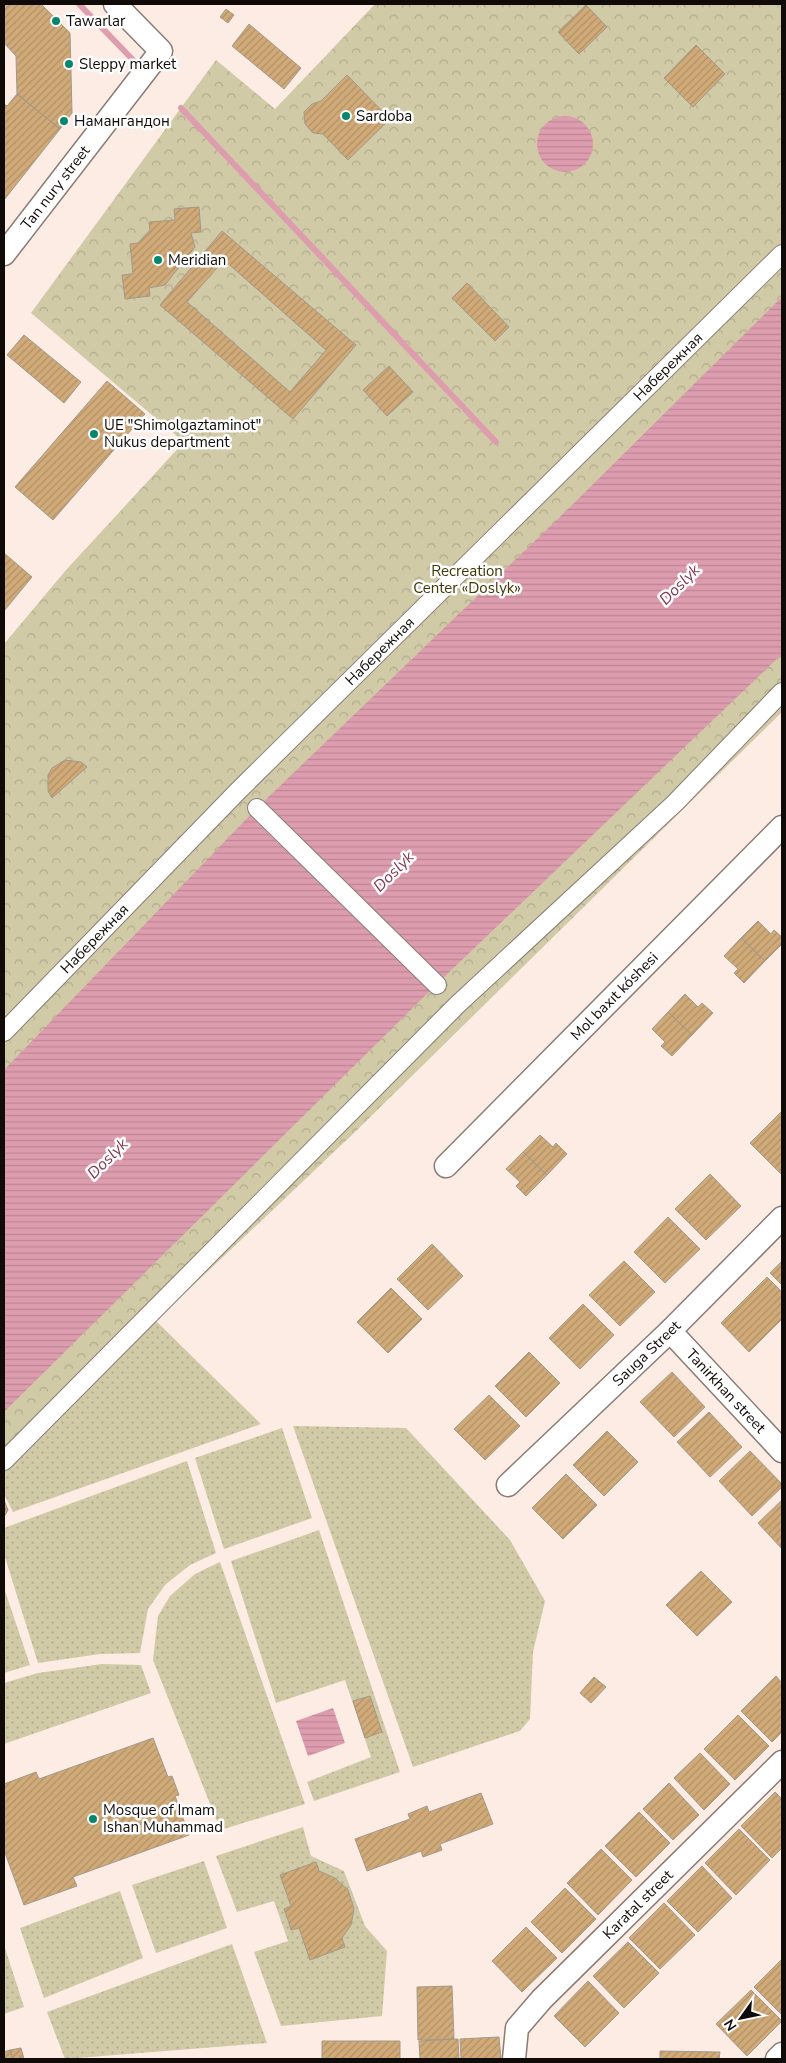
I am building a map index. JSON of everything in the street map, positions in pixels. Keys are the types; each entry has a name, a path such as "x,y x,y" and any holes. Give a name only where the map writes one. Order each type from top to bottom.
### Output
{"street":[{"name":"Tan nury street","path":"4,254 161,51 115,4"},
{"name":"Набережная","path":"4,1032 238,792 782,254"},
{"path":"4,1461 457,1005 675,803 782,692"},
{"path":"257,808 437,985"},
{"name":"Mol baxıt kóshesi","path":"446,1166 782,827"},
{"name":"Sauga Street","path":"508,1485 670,1331 782,1218"},
{"name":"Tanirkhan street","path":"670,1331 782,1451"},
{"name":"Karatal street","path":"514,2059 517,2028 542,1999 782,1762"},
{"path":"777,2059 782,2054"}],"green space":[{"name":"Recreation Center «Doslyk»","path":"375,4 782,4 782,712 355,1132 167,1310 4,1477 4,644 66,570 184,442 31,313 216,60 275,109"},
{"path":"156,1321 261,1424 13,1512 4,1494 4,1477"},
{"path":"293,1426 406,1428 510,1540 545,1601 533,1652 530,1719 520,1731 413,1767"},
{"path":"282,1428 312,1518 224,1549 195,1458"},
{"path":"187,1461 216,1553 190,1565 165,1585 148,1609 140,1653 100,1654 38,1663 4,1554 4,1528"},
{"path":"319,1530 400,1772 314,1801 307,1782 371,1757 345,1680 276,1703 231,1561"},
{"path":"220,1562 305,1804 224,1829 216,1819 153,1660 158,1616 170,1596 195,1574"},
{"path":"4,1588 30,1665 4,1673"},
{"path":"102,1664 141,1665 151,1693 4,1744 4,1683 38,1673"},
{"path":"303,1827 311,1856 344,1871 365,1926 387,1951 382,2016 281,2026 254,1952 288,1941 274,1901 237,1912 216,1856"},
{"path":"204,1861 227,1928 156,1953 132,1885"},
{"path":"120,1891 143,1958 44,1998 20,1928"},
{"path":"232,1944 267,2043 65,2059 47,2012"},
{"path":"4,1945 24,2007 4,2014"}],"water":[{"path":"559,116 571,116 581,120 589,128 593,144 589,160 581,168 571,172 559,172 549,168 541,160 537,150 537,138 541,128 549,120"},
{"name":"Doslyk","path":"782,297 782,654 441,980 4,1412 4,1070 257,808 565,512"},
{"path":"333,1708 345,1743 308,1756 296,1721"}],"building":[{"path":"4,4 41,4 70,33 72,113 60,129 17,94 16,56 4,43"},
{"path":"586,5 607,27 579,54 558,32"},
{"path":"226,9 234,15 228,23 220,17"},
{"path":"249,24 301,68 284,89 232,46"},
{"path":"696,45 725,74 693,107 664,78"},
{"name":"Sardoba","path":"347,75 390,119 348,160 323,134 313,133 305,124 304,112 312,104 321,101"},
{"path":"17,94 60,129 4,200 4,104 7,106"},
{"name":"Meridian","path":"199,207 201,232 191,233 195,247 165,285 149,288 150,296 125,299 122,275 133,274 130,244 138,243 150,230 149,222 175,220 174,209"},
{"path":"222,231 356,345 293,419 160,305","holes":["224,260 326,350 290,392 187,302"]},
{"path":"467,283 509,327 495,341 452,298"},
{"path":"24,335 81,382 64,403 7,355"},
{"path":"389,366 413,392 387,416 363,390"},
{"name":"UE \"Shimolgaztaminot\" Nukus department","path":"107,381 145,414 53,520 15,487"},
{"path":"4,553 32,577 4,611"},
{"path":"65,760 81,762 87,767 52,798 48,791 48,775 52,768"},
{"path":"758,921 771,934 774,930 782,937 782,944 765,961 741,938"},
{"path":"741,938 765,961 744,983 734,973 738,969 724,956"},
{"path":"685,994 698,1007 702,1003 713,1013 692,1035 668,1012"},
{"path":"668,1012 692,1035 672,1056 661,1046 665,1042 652,1029"},
{"path":"782,1111 782,1173 781,1174 750,1143"},
{"path":"540,1135 553,1147 556,1143 567,1154 547,1175 523,1152"},
{"path":"523,1152 547,1175 526,1196 516,1186 520,1182 506,1169"},
{"path":"710,1174 741,1206 706,1240 675,1209"},
{"path":"668,1217 700,1249 665,1283 634,1252"},
{"path":"432,1244 463,1276 428,1310 397,1279"},
{"path":"624,1261 655,1292 620,1326 589,1295"},
{"path":"782,1261 782,1285 770,1273"},
{"path":"767,1277 782,1292 782,1319 749,1352 721,1323"},
{"path":"391,1288 422,1319 388,1353 357,1322"},
{"path":"583,1304 614,1335 580,1369 549,1338"},
{"path":"529,1352 560,1383 526,1417 495,1386"},
{"path":"672,1372 705,1407 674,1437 640,1402"},
{"path":"489,1395 520,1426 485,1460 454,1429"},
{"path":"709,1412 742,1447 710,1477 677,1442"},
{"path":"607,1431 638,1462 604,1496 573,1465"},
{"path":"750,1451 782,1484 782,1487 752,1516 719,1481"},
{"path":"566,1474 597,1505 563,1539 532,1508"},
{"path":"4,1500 8,1510 4,1517"},
{"path":"782,1500 782,1549 758,1523"},
{"path":"701,1571 732,1602 697,1636 666,1605"},
{"path":"776,1676 782,1683 782,1732 772,1742 741,1711"},
{"path":"594,1677 606,1687 591,1703 580,1693"},
{"path":"370,1696 382,1732 365,1738 353,1701"},
{"path":"738,1715 769,1746 735,1780 704,1749"},
{"name":"Mosque of Imam Ishan Muhammad","path":"153,1738 168,1777 172,1776 179,1795 175,1796 189,1835 73,1877 77,1886 24,1905 4,1850 4,1784 36,1772 39,1779"},
{"path":"700,1753 730,1784 704,1810 674,1778"},
{"path":"669,1783 699,1815 673,1840 643,1809"},
{"path":"775,1792 782,1799 782,1848 772,1858 741,1826"},
{"path":"481,1793 493,1824 440,1844 442,1850 423,1857 421,1851 367,1871 355,1839 410,1819 408,1814 427,1806 429,1812"},
{"path":"639,1812 670,1843 636,1877 605,1846"},
{"path":"739,1829 770,1860 736,1895 705,1863"},
{"path":"601,1849 632,1880 598,1915 567,1883"},
{"path":"316,1862 319,1871 335,1878 348,1890 354,1909 351,1925 342,1938 345,1947 310,1960 299,1928 291,1930 284,1909 291,1906 280,1875"},
{"path":"702,1866 732,1898 698,1932 667,1901"},
{"path":"565,1888 596,1919 562,1953 531,1922"},
{"path":"664,1903 695,1935 660,1969 629,1938"},
{"path":"526,1927 557,1958 522,1992 492,1961"},
{"path":"628,1942 659,1973 624,2008 593,1976"},
{"path":"782,1959 782,2015 754,1987"},
{"path":"588,1981 619,2013 585,2047 554,2016"},
{"path":"452,1986 454,2039 418,2040 417,1987"},
{"path":"751,1990 782,2021 747,2056 716,2024"},
{"path":"499,2037 501,2059 461,2059 460,2039"},
{"path":"458,2039 459,2059 420,2059 419,2041"},
{"path":"322,2041 400,2041 400,2059 322,2059"},
{"path":"21,2048 24,2059 13,2059 10,2050"},
{"path":"10,2050 12,2059 4,2059 4,2052"},
{"path":"660,2051 720,2052 719,2059 660,2059"}],"waterway":[{"path":"79,4 134,61"},
{"path":"181,108 496,442"}],"place":[{"name":"Tawarlar","path":"56,21"},
{"name":"Sleppy market","path":"69,64"},
{"name":"Sardoba","path":"346,116"},
{"name":"Намангандон","path":"64,121"},
{"name":"Meridian","path":"158,260"},
{"name":"UE \"Shimolgaztaminot\" Nukus department","path":"94,434"},
{"name":"Mosque of Imam Ishan Muhammad","path":"93,1819"}]}
